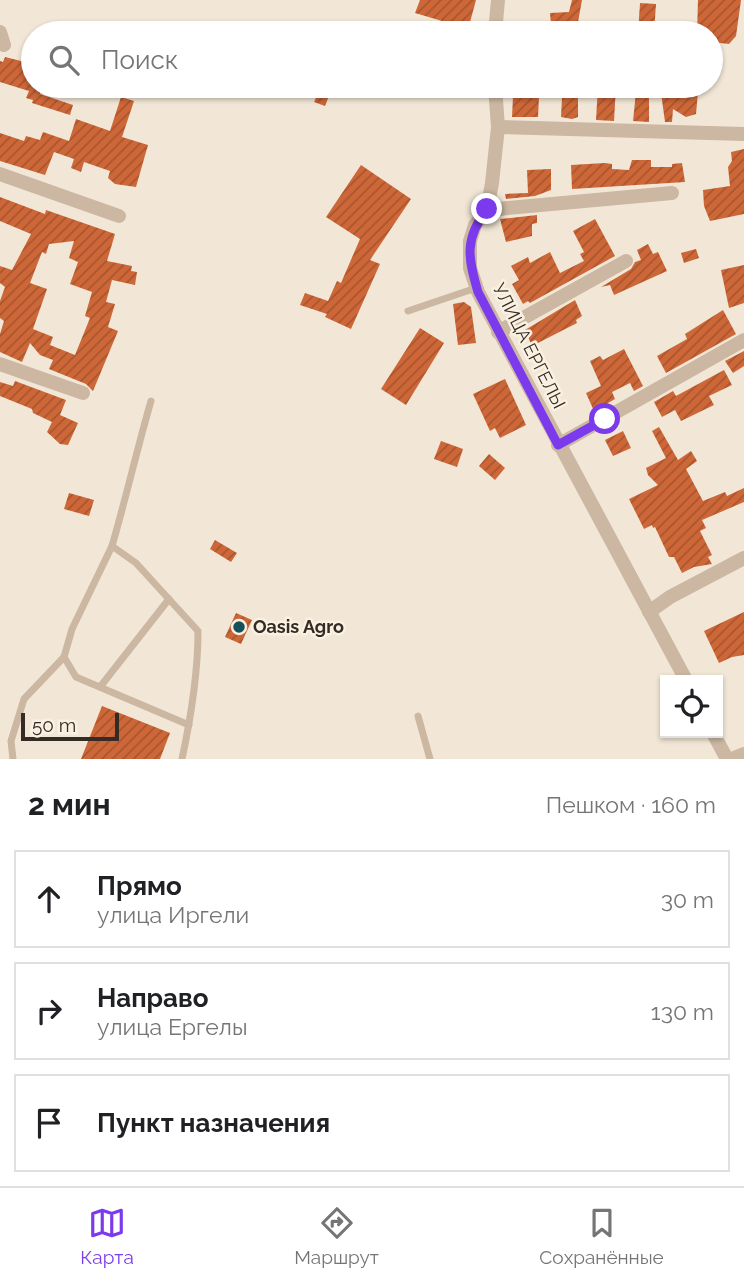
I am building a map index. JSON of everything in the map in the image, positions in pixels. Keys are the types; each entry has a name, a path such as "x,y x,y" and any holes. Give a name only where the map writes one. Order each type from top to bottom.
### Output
{"street":[{"path":"496,21 498,0"},
{"name":"УЛИЦА ЕРГЕЛЫ","path":"496,98 498,127 487,209 475,225 470,241 470,268 476,288 683,675"},
{"path":"498,127 744,134"},
{"path":"0,174 119,216"},
{"path":"487,209 672,193"},
{"path":"498,332 626,261"},
{"path":"558,445 744,340"},
{"path":"0,364 83,393"},
{"path":"649,612 670,597 744,558"},
{"path":"716,738 727,759"},
{"path":"732,759 744,754"}],"lane":[{"path":"408,311 476,288"},
{"path":"13,759 11,741 24,699 64,657 72,629 112,546 151,401"},
{"path":"112,546 136,563 198,631 198,657 182,759"},
{"path":"100,687 169,599"},
{"path":"64,657 76,677 189,725"},
{"path":"418,716 430,759"}],"building":[{"path":"420,0 476,0 470,21 442,21 415,13"},
{"path":"572,0 582,0 578,21 551,21 550,13 569,12"},
{"path":"698,0 741,0 736,36 729,44 723,43 723,21 697,21"},
{"path":"640,3 656,4 655,21 639,21"},
{"path":"5,57 21,61 21,89 0,82 0,61 3,62"},
{"path":"26,98 52,98 73,105 70,115 32,103 33,100"},
{"path":"121,98 134,101 122,137 148,145 136,187 115,184 108,178 110,171 84,162 81,172 71,168 74,159 54,152 45,175 0,161 0,133 24,141 26,136 40,140 43,132 69,141 76,119 110,131"},
{"path":"316,98 328,98 325,106 314,102"},
{"path":"513,98 539,98 538,117 512,117"},
{"path":"562,98 578,98 578,117 561,117"},
{"path":"597,98 615,98 614,121 596,120"},
{"path":"635,98 649,98 649,122 633,121"},
{"path":"662,98 697,98 696,114 686,117 673,109 672,122 665,122"},
{"path":"744,149 744,214 710,221 704,206 703,190 730,186 728,167 732,161 731,152"},
{"path":"632,160 651,160 651,167 672,167 672,164 682,163 685,182 572,189 571,165 605,163 612,164 612,169 629,170"},
{"path":"361,165 411,199 370,260 380,264 351,329 325,317 327,314 300,305 305,293 328,301 337,281 341,283 360,239 326,217"},
{"path":"551,169 551,190 535,196 506,199 505,194 528,193 527,170"},
{"path":"0,197 45,214 46,210 115,234 107,261 132,266 131,271 137,272 135,285 112,280 106,302 115,304 108,327 118,331 93,391 86,384 49,369 53,360 40,355 30,343 22,362 0,352 0,334 4,321 0,318 0,301 5,287 0,283 0,266 12,270 31,234 0,221","holes":["74,241 69,258 78,262 70,284 92,292 85,316 90,318 75,355 50,345 53,337 33,329 47,289 30,283 42,252 46,254 49,244"]},
{"path":"537,215 537,223 532,224 532,236 506,242 500,219"},
{"path":"595,219 615,256 530,303 528,301 523,304 512,284 519,280 511,266 528,257 530,263 550,252 560,273 584,261 580,254 584,252 573,231"},
{"path":"648,244 653,254 658,252 667,271 614,295 610,285 601,287 641,260 637,250"},
{"path":"696,249 699,258 684,263 681,253"},
{"path":"744,265 744,303 729,308 721,270"},
{"path":"575,300 582,316 576,320 577,323 532,346 525,330"},
{"path":"464,302 471,307 476,343 458,345 453,304"},
{"path":"723,310 736,334 666,373 657,356 687,339 685,334"},
{"path":"420,328 444,343 406,405 381,389"},
{"path":"624,349 643,386 634,391 630,383 612,392 615,399 594,411 586,393 601,386 590,361 600,356 603,360"},
{"path":"744,351 744,366 733,373 725,361"},
{"path":"724,370 732,385 709,396 714,405 681,421 675,410 662,417 654,402 673,391 676,396"},
{"path":"505,379 526,425 500,438 495,428 490,431 473,394"},
{"path":"15,381 66,400 60,415 78,423 68,445 60,444 47,432 52,422 33,413 32,409 0,396 0,382 13,386"},
{"path":"659,427 678,460 691,451 697,461 686,469 703,501 725,492 727,496 744,488 744,502 702,520 706,528 700,531 712,555 708,557 712,564 694,567 682,573 674,557 669,557 655,527 652,525 644,529 629,499 658,485 648,475 646,468 666,458 652,431"},
{"path":"623,431 631,448 613,456 605,440"},
{"path":"441,441 463,449 457,467 434,459"},
{"path":"489,454 505,468 495,480 479,466"},
{"path":"69,493 94,500 89,516 64,509"},
{"path":"215,540 237,553 231,562 210,549"},
{"path":"744,612 744,655 719,663 704,631"},
{"path":"236,613 252,620 241,644 225,637"},
{"path":"102,706 170,733 160,759 81,759"}],"place":[{"name":"Oasis Agro","path":"239,627"}],"route":[{"path":"487,209 475,225 470,241 470,268 478,292 558,445 605,419"}]}
